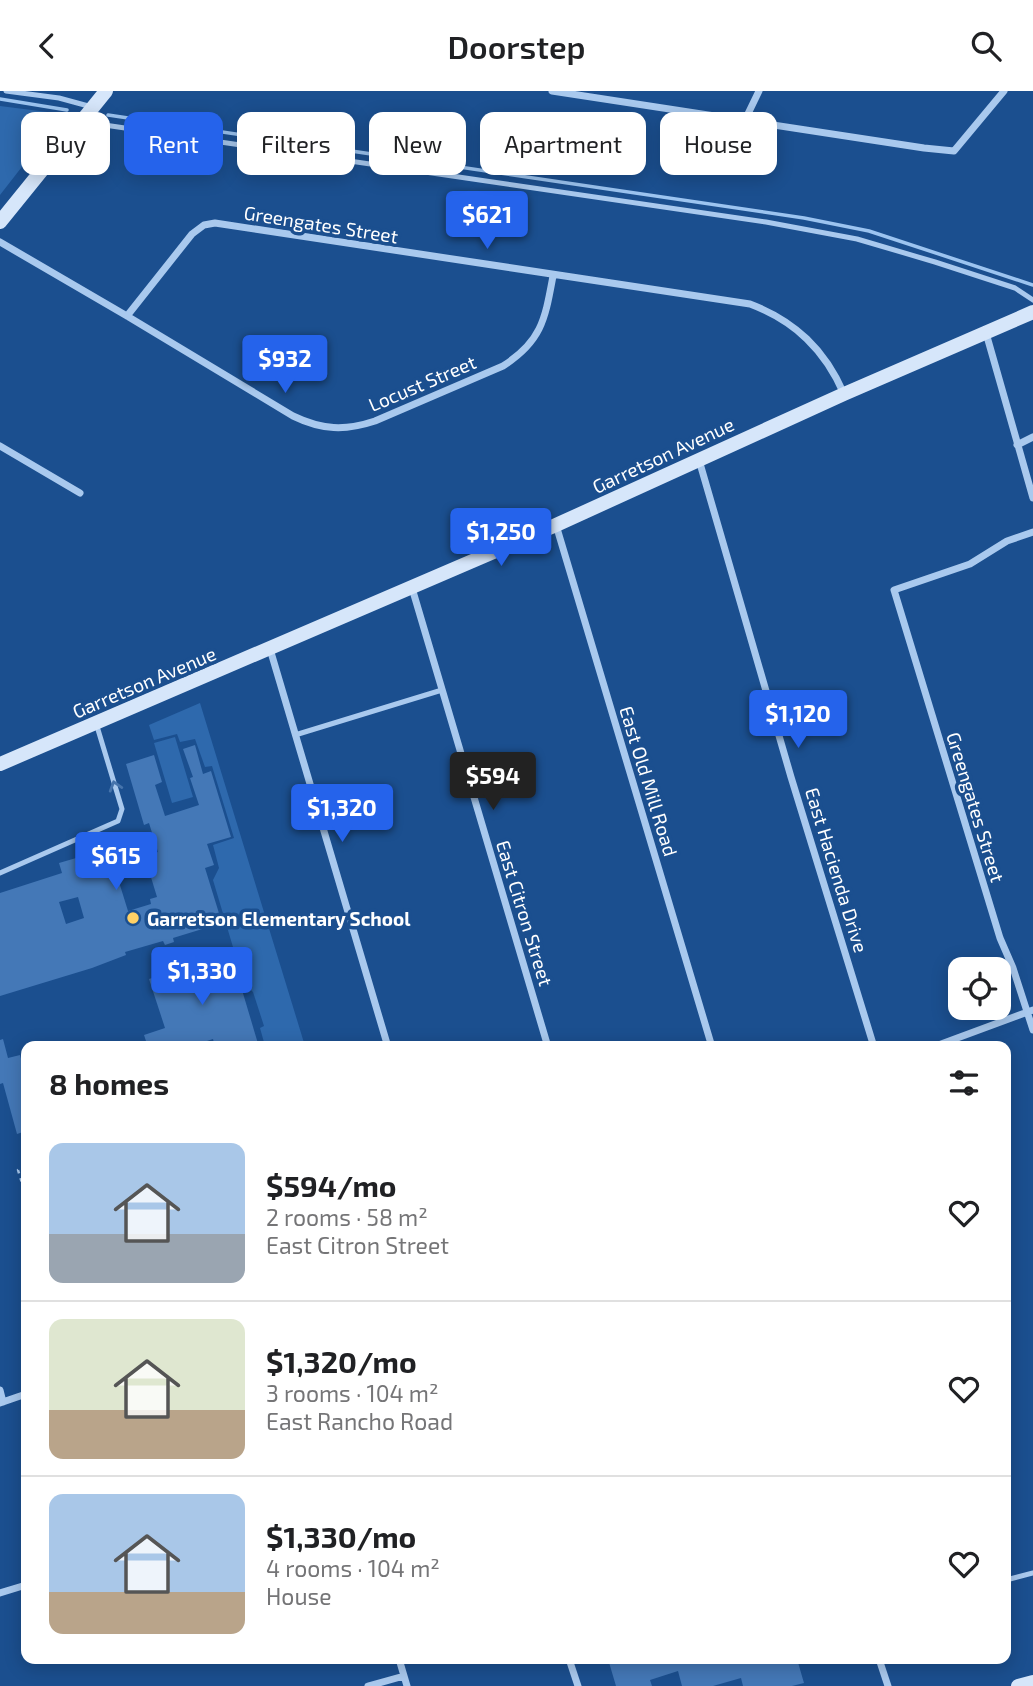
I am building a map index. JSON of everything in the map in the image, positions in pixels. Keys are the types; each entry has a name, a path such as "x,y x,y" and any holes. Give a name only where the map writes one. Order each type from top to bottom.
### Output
{"street":[{"path":"89,112 106,91"},
{"path":"555,91 693,112"},
{"path":"749,112 759,91"},
{"path":"777,125 954,151 1004,91"},
{"path":"0,222 38,175"},
{"name":"Greengates Street","path":"127,316 192,234 204,225 215,223 553,276 730,300 771,312 804,334 817,348 844,394"},
{"name":"Locust Street","path":"0,242 293,417 320,427 346,429 376,421 503,366 517,357 538,335 545,318 553,276"},
{"name":"Garretson Avenue","path":"0,764 556,526 844,394 1033,312"},
{"path":"986,333 1033,498"},
{"path":"1017,445 1033,437"},
{"path":"0,446 80,493"},
{"name":"East Hacienda Drive","path":"699,460 872,1041"},
{"name":"East Old Mill Road","path":"556,526 710,1041"},
{"name":"Greengates Street","path":"1033,532 1007,541 970,564 894,590 1000,938 1030,1011 1033,1030"},
{"name":"East Citron Street","path":"412,586 546,1041"},
{"path":"270,649 386,1041"},
{"path":"949,1041 1030,1011"},
{"path":"0,1390 2,1402 21,1396"},
{"path":"0,1593 21,1587"},
{"path":"400,1664 407,1686"},
{"path":"571,1664 578,1686"},
{"path":"881,1664 888,1686"},
{"path":"368,1686 404,1677"},
{"path":"1018,1686 1033,1682"}],"lane":[{"path":"6,91 59,97 93,107"},
{"path":"110,125 766,222 858,239 1015,288 1033,300"},
{"path":"295,735 442,690"},
{"path":"0,873 118,821 122,809 96,723"},
{"path":"1011,1579 1033,1573"}],"shaded area":[{"path":"0,106 47,112 21,112 21,168 0,195"},
{"path":"200,703 303,1041 264,1041 260,1028 264,1026 253,992 244,984 213,880 219,868 213,845 234,838 212,766 205,767 195,739 180,742 177,734 154,740 149,725"},
{"path":"175,737 193,797 172,803 154,743"}],"building":[{"path":"195,745 203,774 211,771 231,837 207,844 214,865 205,868 222,923 173,938 174,942 165,945 163,941 125,952 126,955 92,968 0,996 0,893 62,873 59,863 83,856 85,860 110,853 128,911 151,904 150,899 157,897 150,874 141,877 137,864 146,861 144,856 158,852 149,823 144,825 126,764 154,755 162,782 155,785 165,816 199,805 183,749","holes":["78,897 84,918 66,924 59,902"]},
{"path":"231,953 257,1041 146,1041 144,1035 165,1028 149,979"},
{"path":"3,1039 8,1058 20,1055 21,1059 21,1133 17,1134 3,1083 0,1084 0,1040"},
{"path":"609,1664 798,1664 804,1683 792,1686 743,1686 741,1678 713,1686 682,1686 678,1671 650,1680 652,1686 616,1686"}],"waterway":[{"path":"0,99 67,110"},
{"path":"110,115 804,218 869,231 1033,285"}],"place":[{"name":"Garretson Elementary School","path":"133,918"}]}
